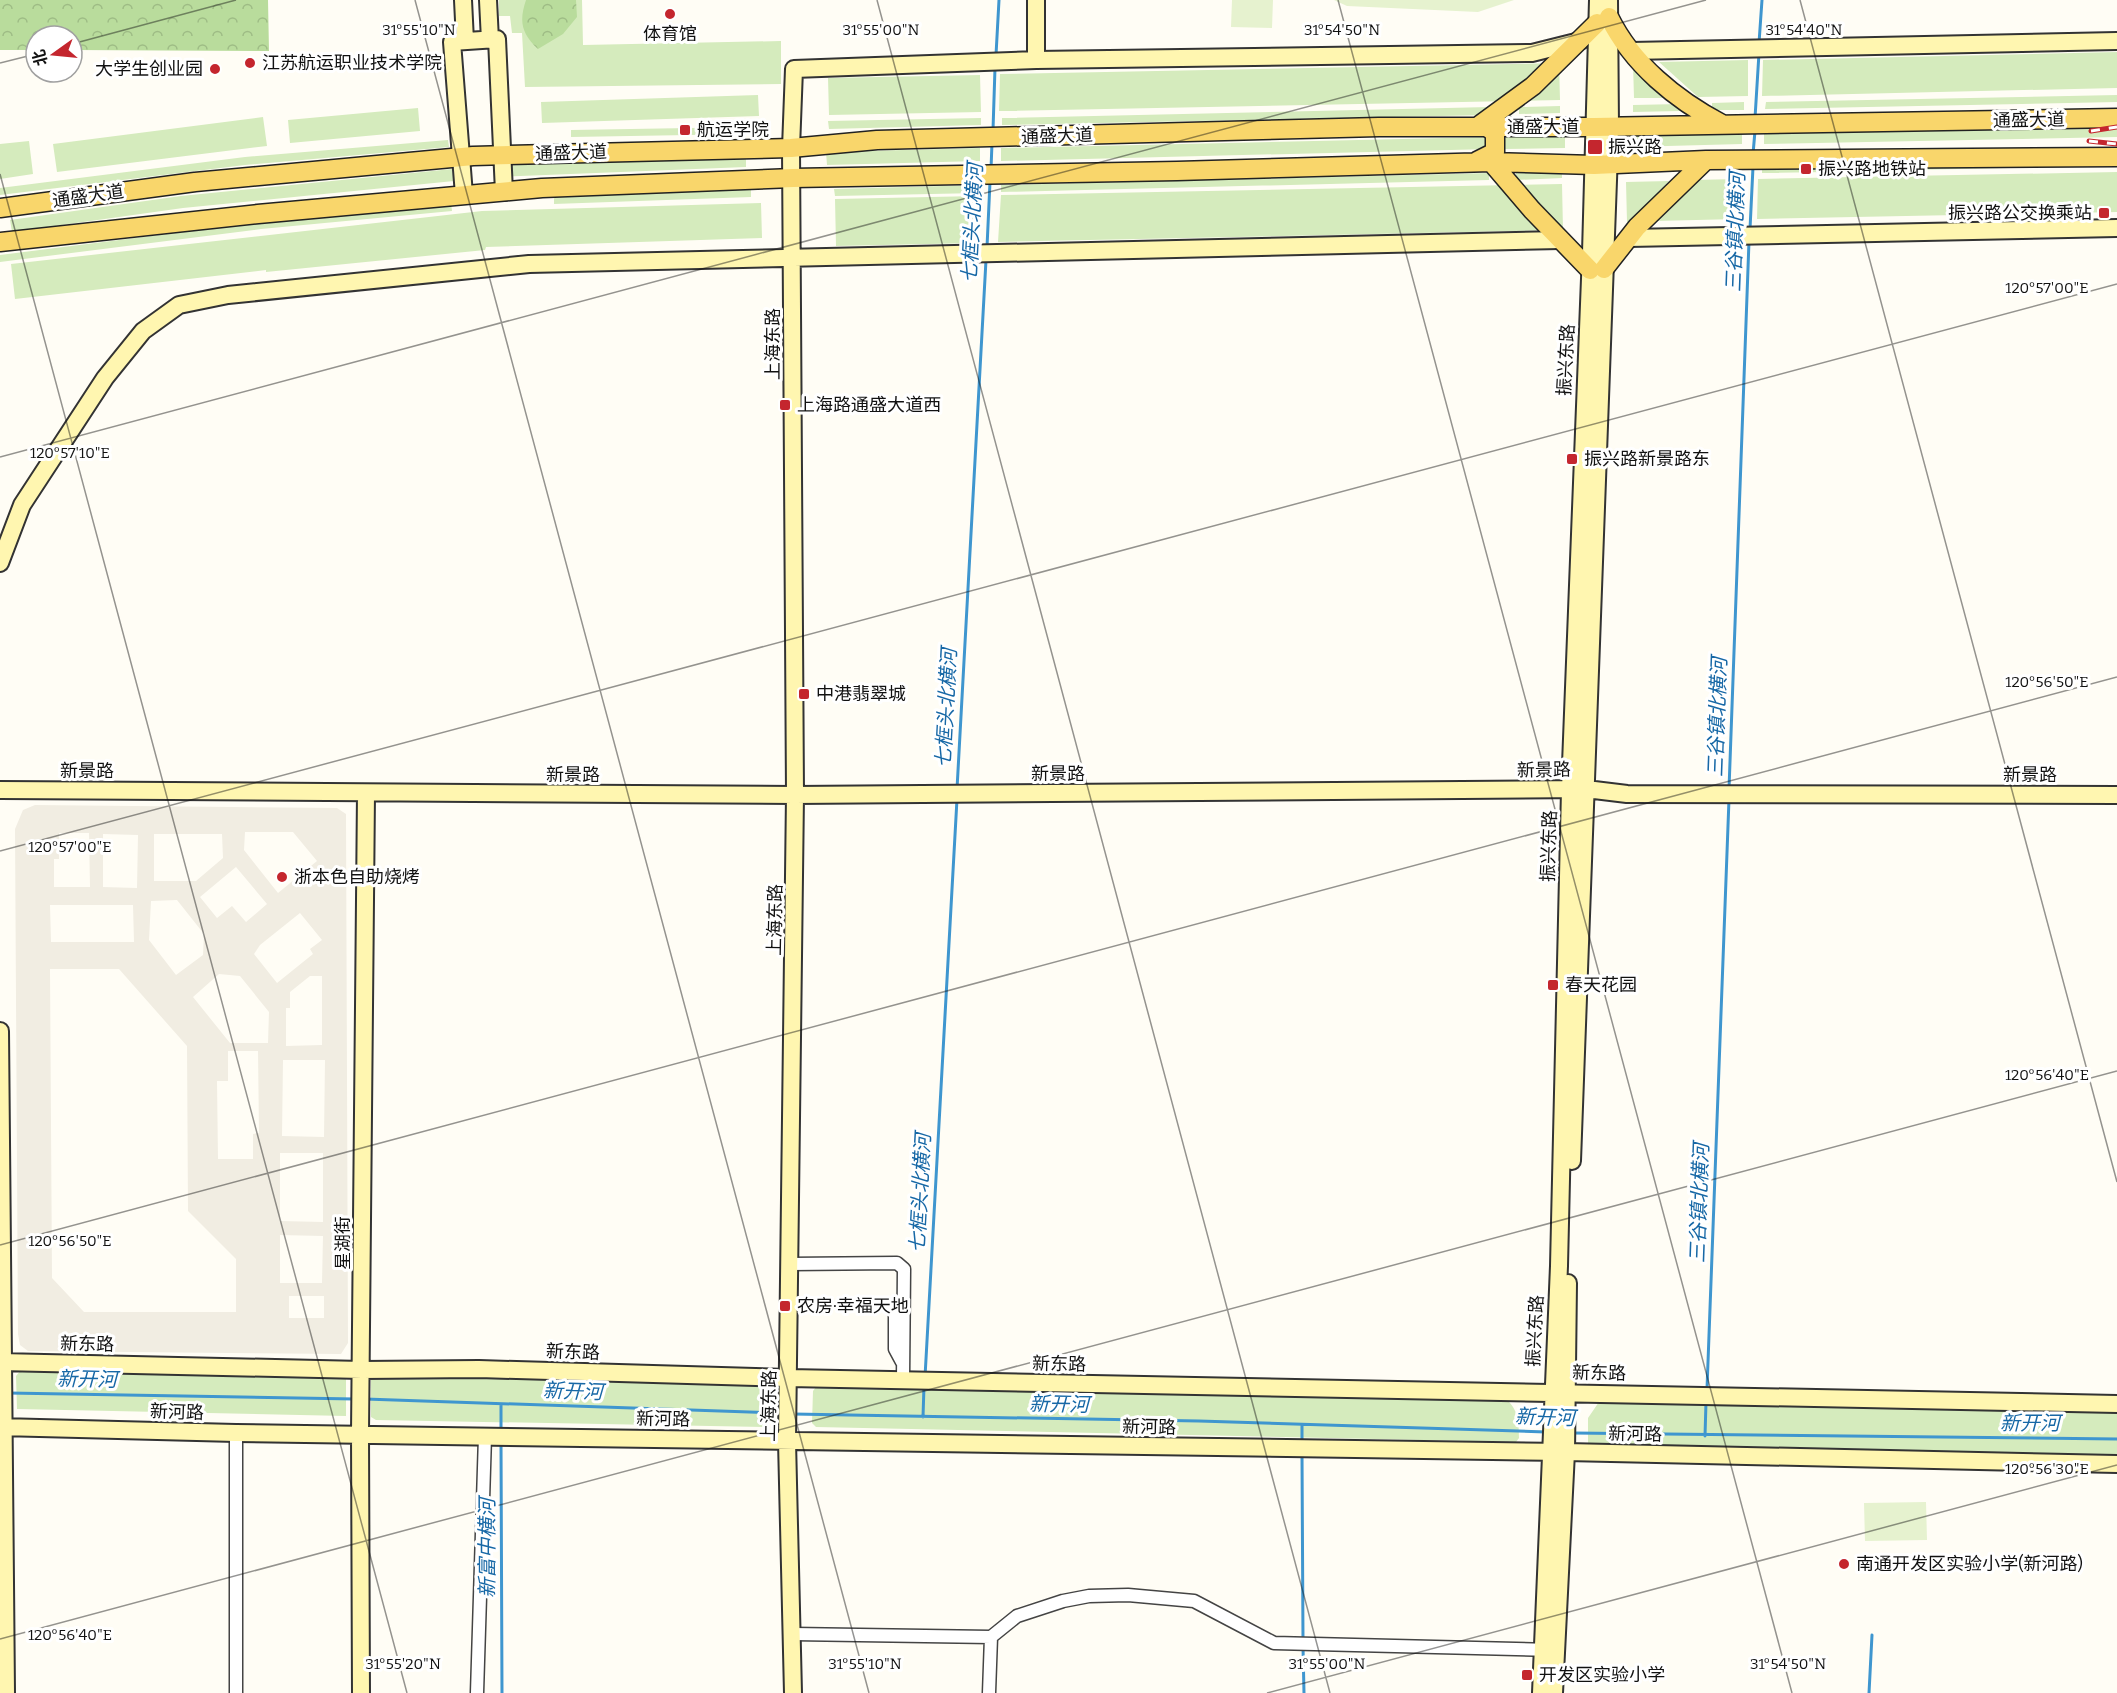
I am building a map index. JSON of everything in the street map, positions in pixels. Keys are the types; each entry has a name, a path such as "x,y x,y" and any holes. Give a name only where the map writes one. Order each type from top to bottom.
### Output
{"main road":[{"path":"1472,162 1487,158 1495,152 1495,133 1482,127 1533,86 1581,41 1605,13 1618,35 1657,79 1679,98 1723,124"},
{"name":"通盛大道","path":"0,208 195,182 502,155 791,148 877,140 1028,136 2117,118"},
{"name":"通盛大道","path":"0,242 246,215 464,195 793,178 1472,162 1601,165 1706,160 2117,158"},
{"path":"1491,162 1560,240 1597,269 1677,185 1706,160"}],"street":[{"path":"463,0 465,41"},
{"path":"488,0 490,40"},
{"path":"1036,0 1034,59 1532,53 1581,41"},
{"name":"振兴东路","path":"1541,1693 1549,1650 1559,1439 1558,1266 1601,165 1605,13 1598,0"},
{"path":"464,195 452,42 465,41 497,39 504,192"},
{"path":"1632,51 2117,41"},
{"path":"1532,53 1538,63 1533,86"},
{"name":"上海东路","path":"793,1693 787,1441 795,795 793,178 791,148 794,69 1034,59"},
{"path":"1516,241 1528,231 1532,222 1532,210"},
{"path":"1629,238 2117,228"},
{"path":"0,563 22,505 105,378 143,331 179,306 228,295 529,264 1560,240"},
{"name":"新景路","path":"0,790 921,795 1578,789 1627,794 2117,795"},
{"name":"星湖街","path":"361,1693 360,1434 366,793"},
{"path":"0,1031 6,1693"},
{"path":"790,1264 897,1263 904,1269 906,1375"},
{"path":"895,1312 895,1349 906,1375"},
{"name":"新东路","path":"2,1362 362,1378 479,1369 789,1378 906,1375 934,1381 2117,1404"},
{"name":"新河路","path":"2,1427 236,1433 1303,1449 1559,1439 2117,1464"},
{"path":"236,1433 236,1693"},
{"path":"477,1693 496,1436"},
{"path":"793,1634 991,1637 1017,1616 1064,1601 1089,1596 1128,1595 1194,1601 1274,1643 1549,1650"},
{"path":"989,1693 991,1637"},
{"name":"振兴东路","path":"1549,1650 1554,1693"}],"green space":[{"path":"0,0 268,0 269,51 84,50 84,24 24,24 24,50 0,50"},
{"path":"499,0 582,0 583,45 781,41 781,84 525,87 522,33 512,33 510,16 499,16"},
{"path":"526,0 576,0 577,17 563,34 538,49 528,38 523,26"},
{"path":"1232,0 1273,0 1272,28 1231,27"},
{"path":"1334,0 1514,0 1478,12 1347,6"},
{"path":"2117,52 2117,88 1762,96 1763,60"},
{"path":"1748,60 1748,96 1698,97 1659,62"},
{"path":"1559,63 1560,100 999,111 1000,74"},
{"path":"1633,63 1671,98 1634,98"},
{"path":"980,75 981,112 829,115 828,78"},
{"path":"758,95 759,116 542,123 541,102"},
{"path":"2117,95 2117,102 1765,109 1766,102"},
{"path":"1744,102 1744,110 1712,110 1712,103"},
{"path":"1680,104 1680,111 1633,112 1633,105"},
{"path":"1560,106 1560,113 1519,114 1519,107"},
{"path":"1490,107 1490,115 1002,125 1002,118"},
{"path":"418,108 420,131 290,143 288,120"},
{"path":"263,117 267,146 57,172 53,144"},
{"path":"981,118 981,125 829,129 828,121"},
{"path":"2117,124 2117,137 1764,144 1764,132"},
{"path":"749,127 749,134 571,137 571,130"},
{"path":"1742,132 1742,144 1630,147 1630,134"},
{"path":"1565,135 1565,148 1503,149 1502,137"},
{"path":"1490,137 1491,149 1001,161 1001,148"},
{"path":"448,140 449,147 245,165 0,195 0,188 245,157"},
{"path":"29,141 33,174 0,179 0,144"},
{"path":"980,148 980,161 827,165 826,152"},
{"path":"746,155 746,167 497,177 496,166"},
{"path":"1826,164 1826,172 1762,173 1762,166"},
{"path":"1857,164 2117,166 1857,171"},
{"path":"452,169 454,181 183,208 12,232 10,220 181,196"},
{"path":"1562,171 1562,178 1516,180 1516,172"},
{"path":"2117,172 2117,212 1757,219 1758,179"},
{"path":"1489,173 1489,180 1001,192 1001,185"},
{"path":"1739,179 1739,219 1654,221 1691,180"},
{"path":"1669,181 1631,222 1627,222 1626,182"},
{"path":"1562,184 1563,230 998,242 1001,195"},
{"path":"979,185 979,193 835,196 834,189"},
{"path":"751,189 751,197 554,204 554,196"},
{"path":"978,196 977,243 836,246 835,199"},
{"path":"451,203 452,211 261,229 0,262 0,255 261,222"},
{"path":"761,203 762,238 486,247 485,250 266,272 266,270 15,299 11,264 482,211"},
{"path":"21,1370 346,1377 346,1416 17,1409 16,1376"},
{"path":"374,1375 765,1383 770,1393 771,1411 767,1427 376,1420 371,1417 371,1378"},
{"path":"816,1387 1503,1397 1512,1405 1517,1415 1519,1438 1516,1442 816,1427 812,1423 813,1391"},
{"path":"1601,1399 2117,1410 2117,1456 1592,1448 1588,1444 1588,1418"},
{"path":"1926,1502 1927,1540 1865,1541 1864,1503"}],"shaded area":[{"path":"35,805 337,808 346,814 348,1343 341,1354 28,1351 20,1345 18,1334 15,829 23,810","holes":["245,832 293,832 317,861 278,893 244,850","59,833 89,833 90,887 54,887 54,859 59,859","103,834 138,835 137,888 103,887","154,834 222,834 223,858 196,881 154,881","236,867 267,904 246,922 232,906 217,918 200,897","177,900 204,934 203,955 176,975 149,940 151,901","50,905 133,905 134,942 51,942","300,913 322,940 310,949 313,954 277,983 254,954 260,945","50,969 119,969 187,1046 188,1211 236,1259 236,1312 84,1312 52,1278","219,974 240,976 269,1012 268,1043 230,1043 193,997","310,976 322,976 322,1045 286,1046 286,1008 290,1008 290,992","228,1051 258,1051 259,1133 253,1134 253,1159 218,1159 217,1081 228,1081","283,1060 325,1060 324,1137 282,1136","280,1153 323,1153 323,1222 280,1221","280,1235 323,1236 322,1283 280,1283","289,1296 324,1296 324,1318 289,1318"]}],"waterway":[{"name":"七框头北横河","path":"996,55 999,0"},
{"name":"三谷镇北横河","path":"1759,43 1762,0"},
{"name":"三谷镇北横河","path":"1755,118 1759,53"},
{"name":"七框头北横河","path":"993,130 995,68"},
{"name":"三谷镇北横河","path":"1753,154 1755,131"},
{"name":"七框头北横河","path":"991,169 992,143"},
{"name":"三谷镇北横河","path":"1750,229 1753,167"},
{"name":"七框头北横河","path":"987,247 990,182"},
{"name":"三谷镇北横河","path":"1729,789 1749,241"},
{"name":"七框头北横河","path":"957,789 986,260"},
{"name":"七框头北横河","path":"925,1377 957,799"},
{"name":"三谷镇北横河","path":"1707,1389 1729,799"},
{"name":"七框头北横河","path":"923,1417 924,1386"},
{"name":"新开河","path":"8,1393 355,1399"},
{"name":"新开河","path":"365,1399 781,1413"},
{"name":"三谷镇北横河","path":"1705,1436 1706,1402"},
{"name":"新富中横河","path":"501,1404 501,1430"},
{"name":"新开河","path":"793,1414 1199,1421 1546,1432"},
{"path":"1302,1425 1302,1442"},
{"name":"新开河","path":"1573,1433 2117,1439"},
{"name":"新富中横河","path":"501,1443 502,1693"},
{"path":"1302,1455 1303,1640"},
{"path":"1869,1693 1872,1635"},
{"path":"1303,1647 1304,1693"}],"railway":[{"path":"2091,131 2117,127"},
{"path":"2089,141 2117,144"}],"place":[{"name":"体育馆","path":"670,14"},
{"name":"江苏航运职业技术学院","path":"250,63"},
{"name":"大学生创业园","path":"215,69"},
{"name":"航运学院","path":"685,130"},
{"name":"振兴路","path":"1595,147"},
{"name":"振兴路地铁站","path":"1806,169"},
{"name":"振兴路公交换乘站","path":"2104,213"},
{"name":"上海路通盛大道西","path":"785,405"},
{"name":"振兴路新景路东","path":"1572,459"},
{"name":"中港翡翠城","path":"804,694"},
{"name":"浙本色自助烧烤","path":"282,877"},
{"name":"春天花园","path":"1553,985"},
{"name":"农房·幸福天地","path":"785,1306"},
{"name":"南通开发区实验小学(新河路)","path":"1844,1564"},
{"name":"开发区实验小学","path":"1527,1675"}]}
